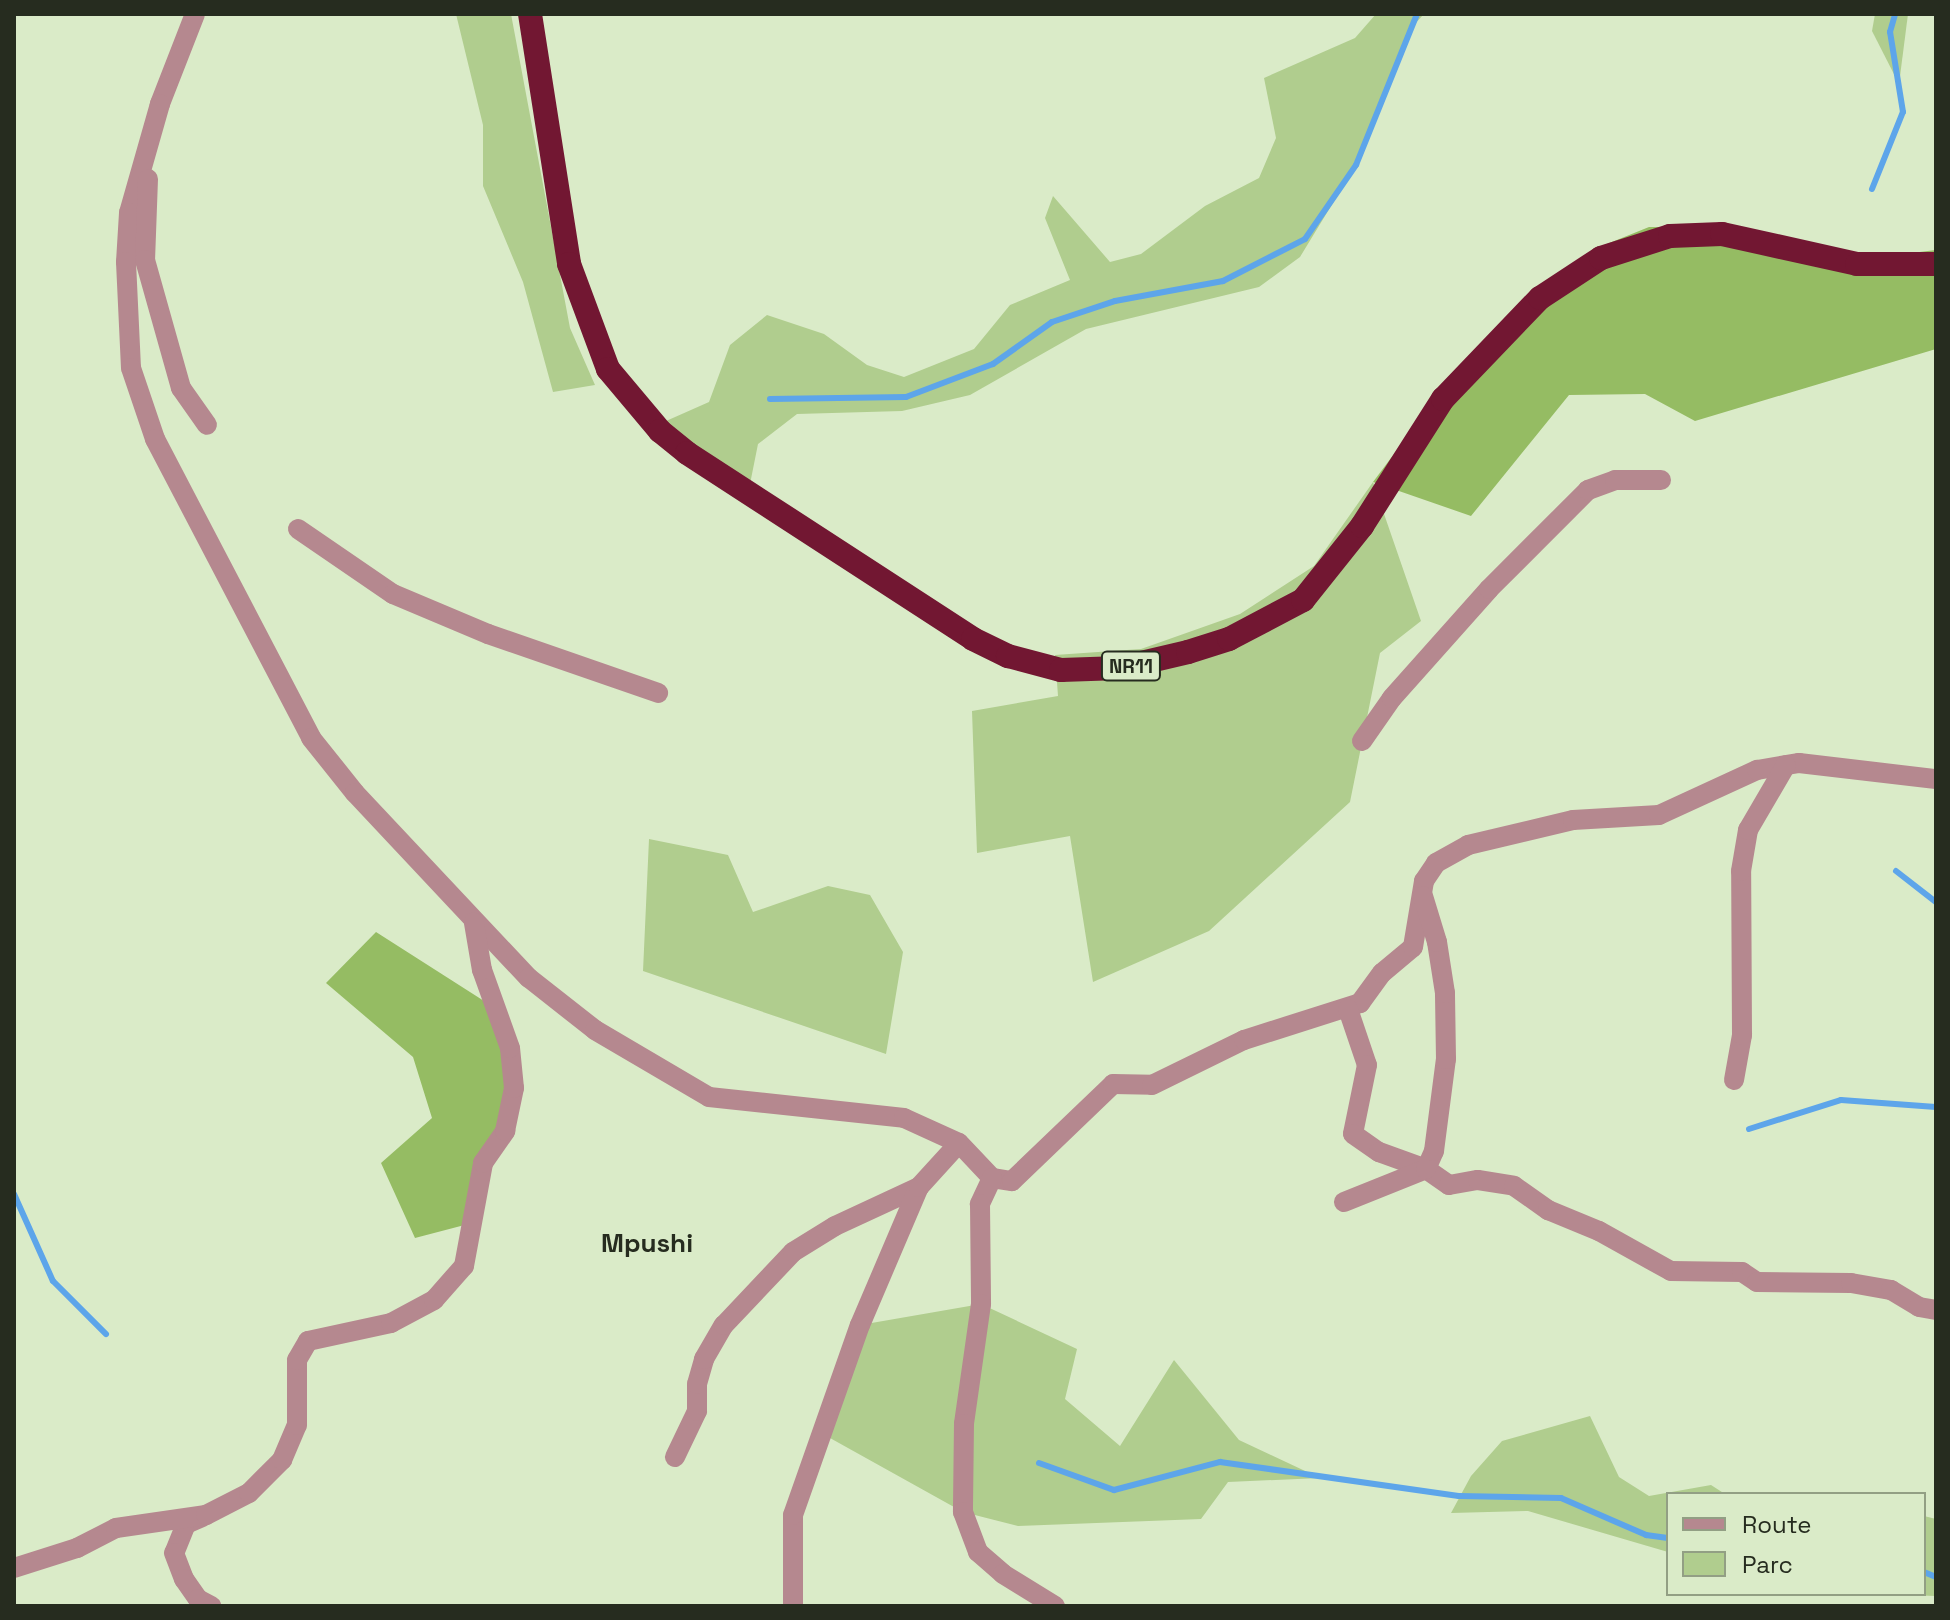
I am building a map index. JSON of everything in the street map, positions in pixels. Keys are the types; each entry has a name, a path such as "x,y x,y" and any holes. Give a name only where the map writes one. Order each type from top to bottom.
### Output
{"highway":[{"name":"NR11","path":"530,14 569,264 608,369 660,431 687,453 973,639 1008,656 1061,670 1120,668 1188,652 1229,639 1303,600 1353,539 1443,399 1540,298 1601,258 1670,236 1722,234 1857,264 1936,264"}],"street":[{"path":"195,14 160,104 148,155 129,213 126,262 131,368 155,439 311,738 474,923 529,978 595,1030 709,1097 904,1118 959,1143 992,1178 1012,1181 1113,1084 1152,1085 1244,1040 1348,1009 1413,947 1421,892 1436,863 1468,845 1573,820 1659,815 1714,786 1786,765 1936,779"},
{"path":"148,155 145,260 181,388 207,425"},
{"path":"1362,741 1392,698 1489,589 1588,490 1615,480 1661,480"},
{"path":"298,529 393,594 488,634 658,693"},
{"path":"1734,1080 1742,1035 1741,871 1748,830 1786,765"},
{"path":"1344,1202 1426,1169 1440,1127 1446,1059 1437,942 1421,892"},
{"path":"211,1606 198,1599 184,1579 174,1553 186,1524 249,1493 282,1460 297,1425 297,1360 308,1341 391,1323 434,1300 464,1266 483,1163 505,1131 514,1088 510,1048 482,970 474,923"},
{"path":"1348,1009 1367,1065 1353,1134 1379,1152 1426,1169 1449,1185 1478,1180 1514,1186 1548,1210 1599,1231 1671,1271 1742,1272 1757,1282 1851,1283 1891,1290 1919,1307 1936,1310"},
{"path":"793,1606 793,1515 860,1325 919,1187 959,1143"},
{"path":"992,1178 980,1204 981,1304 964,1424 963,1512 978,1552 1003,1574 1055,1606"},
{"path":"675,1457 697,1411 697,1384 704,1359 724,1325 793,1252 858,1214 919,1187"},
{"path":"14,1568 116,1528 206,1515"}],"green space":[{"path":"456,14 511,14 570,328 595,385 553,392 523,282 483,186 483,125"},
{"path":"1376,14 1424,14 1411,28 1356,165 1300,257 1259,287 1086,329 970,395 902,411 797,414 758,444 750,484 657,425 709,402 730,345 767,315 824,334 867,365 904,377 974,349 1010,305 1070,280 1045,218 1053,196 1110,262 1141,254 1205,206 1259,178 1276,138 1264,78 1355,38"},
{"path":"1875,14 1908,14 1899,84 1872,31"},
{"path":"1649,227 1716,227 1862,259 1936,250 1936,349 1695,421 1645,394 1569,395 1471,516 1373,482 1427,410 1597,248"},
{"path":"1373,482 1421,621 1380,653 1350,802 1209,931 1093,982 1070,836 977,853 972,711 1058,696 1055,655 1141,649 1240,614 1314,566"},
{"path":"649,839 728,855 753,912 828,886 870,895 903,952 886,1054 643,971"},
{"path":"376,932 495,1008 514,1088 483,1163 476,1222 415,1238 381,1163 432,1118 413,1057 326,983"},
{"path":"981,1304 1077,1349 1065,1399 1120,1446 1174,1360 1239,1440 1320,1478 1228,1482 1201,1519 1018,1526 963,1512 821,1433 860,1325"},
{"path":"1590,1416 1619,1477 1649,1496 1666,1493 1666,1551 1528,1511 1451,1513 1471,1476 1502,1441"},
{"path":"1711,1485 1722,1492 1672,1492"},
{"path":"1926,1516 1936,1519 1936,1596 1926,1596"}],"waterway":[{"path":"770,399 906,397 993,364 1052,322 1115,301 1223,281 1305,239 1356,165 1417,14"},
{"path":"1872,189 1903,112 1890,32 1895,14"},
{"path":"1896,871 1936,902"},
{"path":"1749,1129 1841,1100 1936,1107"},
{"path":"14,1194 53,1281 106,1334"},
{"path":"1039,1463 1114,1490 1220,1462 1459,1496 1561,1498 1646,1535 1666,1538"},
{"path":"1926,1573 1936,1577"}],"district":[{"name":"Mpushi","path":"647,1244"}]}
